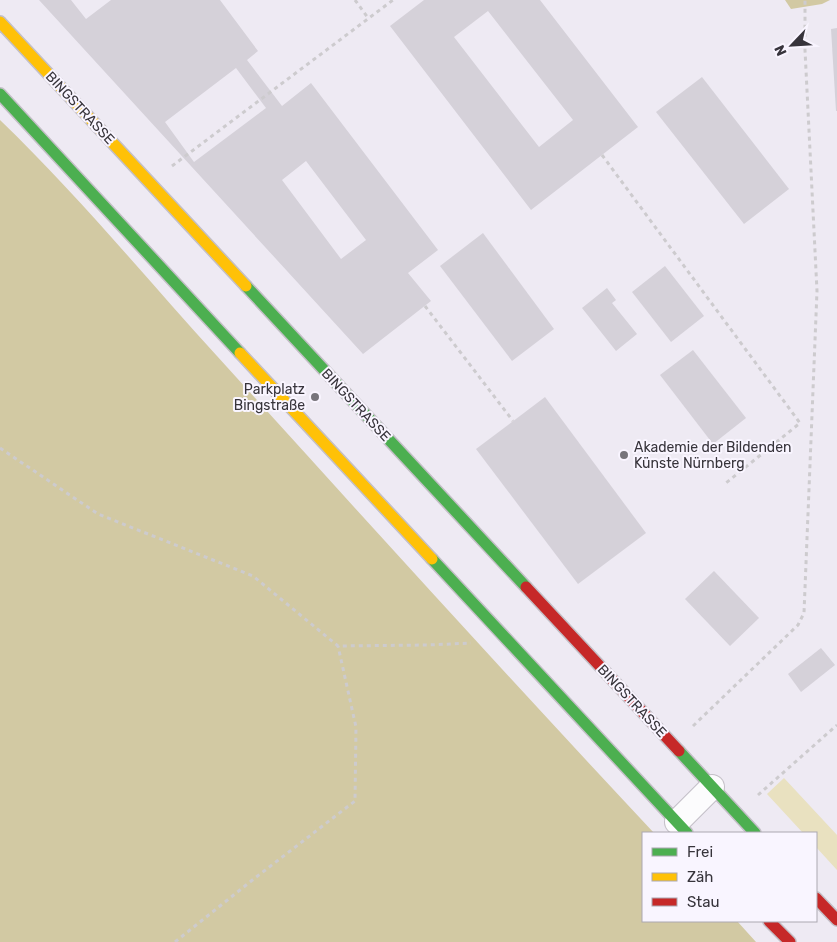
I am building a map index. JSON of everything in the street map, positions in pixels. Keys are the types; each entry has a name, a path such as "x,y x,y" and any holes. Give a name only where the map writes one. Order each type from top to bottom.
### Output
{"street":[{"name":"BINGSTRASSE","path":"0,22 754,832"},
{"path":"0,94 682,828 712,788"},
{"path":"817,899 837,920"},
{"path":"771,922 790,942"}],"path":[{"path":"355,0 368,18"},
{"path":"149,183 393,0"},
{"path":"681,754 686,747 693,726 798,625 804,613 816,290 805,50 805,0"},
{"path":"602,155 800,422 726,482"},
{"path":"426,306 513,421"},
{"path":"0,448 98,514 253,576 338,646 356,727 355,802 175,942"},
{"path":"338,646 428,645 509,641"},
{"path":"737,814 837,725"}],"shaded area":[{"path":"785,0 830,0 822,4 791,9"},
{"path":"0,120 84,206 380,536 653,832 642,832 642,922 738,922 756,942 0,942"},
{"path":"784,778 837,835 837,870 817,848 817,832 802,832 767,794"}],"building":[{"path":"39,0 71,0 86,19 111,0 220,0 258,51 247,60 282,106 311,83 438,250 408,273 431,301 363,354","holes":["236,68 266,108 194,162 165,122","306,161 366,240 341,259 282,180"]},
{"path":"424,0 540,0 638,127 531,210 390,26","holes":["488,11 573,120 539,147 454,37"]},
{"path":"837,28 837,111 836,111 831,29"},
{"path":"702,77 789,189 744,224 656,112"},
{"path":"483,233 554,329 512,361 440,266"},
{"path":"665,266 704,316 671,342 632,292"},
{"path":"607,288 616,300 612,303 637,334 616,351 582,308"},
{"path":"693,350 746,418 713,444 660,375"},
{"path":"545,397 646,533 578,584 476,449"},
{"path":"714,571 759,618 730,646 685,599"},
{"path":"821,648 835,665 801,692 788,674"}],"traffic: fast":[{"path":"0,94 240,353"},
{"path":"246,286 526,587"},
{"path":"432,559 686,832"},
{"path":"679,751 754,832"}],"traffic: slow":[{"path":"0,22 246,286"},
{"path":"240,353 432,559"}],"traffic: jam":[{"path":"526,587 679,751"},
{"path":"817,899 837,920"},
{"path":"770,922 790,942"}],"place":[{"name":"Parkplatz Bingstraße","path":"315,397"},
{"name":"Akademie der Bildenden Künste Nürnberg","path":"624,455"}]}
